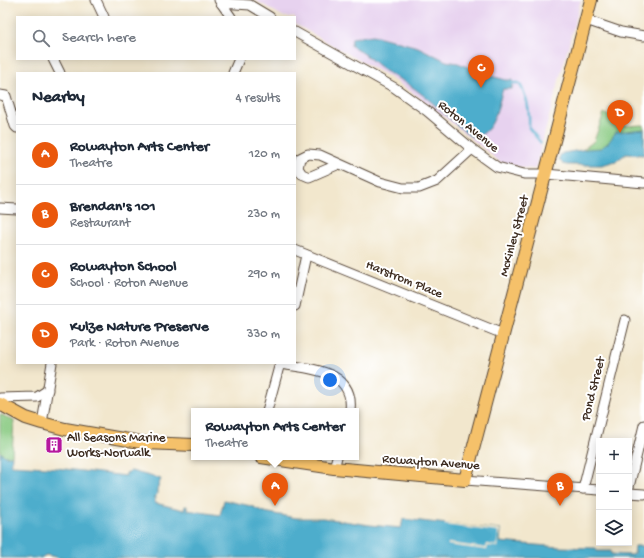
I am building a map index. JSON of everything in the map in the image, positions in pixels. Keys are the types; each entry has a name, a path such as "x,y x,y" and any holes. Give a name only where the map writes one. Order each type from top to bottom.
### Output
{"main road":[{"name":"McKinley Street","path":"465,480 591,0"},
{"path":"0,404 26,418 42,424 65,429 146,443 191,445"},
{"name":"Rowayton Avenue","path":"298,460 336,463 465,480"}],"street":[{"path":"96,0 104,16"},
{"path":"221,1 230,16"},
{"path":"221,1 250,5 268,16"},
{"path":"586,20 621,32 644,36"},
{"name":"Roton Avenue","path":"296,33 395,88 427,111 497,168 524,174 546,174 644,183"},
{"path":"54,60 60,72"},
{"path":"233,72 239,60"},
{"path":"0,95 6,96 16,127"},
{"path":"339,164 380,182 403,188 419,188 437,181 472,149"},
{"path":"0,208 16,208"},
{"name":"Harstrom Place","path":"296,250 503,334"},
{"path":"296,301 306,255"},
{"name":"Pond Street","path":"583,488 625,320"},
{"path":"42,424 52,364"},
{"path":"268,408 280,364"},
{"path":"286,364 320,370 334,376 345,386 349,394 350,408"},
{"path":"0,398 37,397 48,390"},
{"path":"632,474 644,425"},
{"name":"Rowayton Avenue","path":"465,480 596,490"},
{"path":"632,493 644,494"}],"shaded area":[{"path":"255,0 581,0 535,169 500,162 422,99 389,77 296,25 296,16 282,16"}],"green space":[{"path":"604,113 624,126 644,125 644,144 577,154 594,141"},
{"path":"0,414 14,421 12,456 5,456 0,452"}],"water":[{"path":"373,35 418,47 446,61 458,63 483,74 506,80 512,80 512,89 503,89 496,113 489,127 478,136 470,136 432,102 351,46 352,38"},
{"path":"644,129 644,155 626,154 616,161 602,165 567,165 563,164 559,160 560,155 563,153 601,148 608,143 616,132"},
{"path":"0,452 5,456 12,456 11,465 47,467 126,476 126,473 131,471 161,479 155,497 155,503 184,510 185,506 187,506 187,510 220,515 224,500 251,506 264,512 296,518 323,518 401,528 403,519 501,530 500,542 560,547 596,548 597,551 611,551 611,554 632,555 634,554 635,546 644,546 644,558 60,558 46,555 41,558 0,558"}],"pier":[{"path":"445,523 500,530 498,547 488,546 487,550 448,545 448,543 486,548 487,544 497,546 498,532 445,525"}],"waterway":[{"path":"509,83 519,83 522,88 528,104 529,128 541,143"}],"place":[{"name":"Rowayton School","path":"481,88"},
{"name":"Kulze Nature Preserve","path":"620,133"},
{"name":"All Seasons Marine Works-Norwalk","path":"54,445"},
{"name":"Rowayton Arts Center","path":"275,506"},
{"name":"Brendan's 101","path":"560,506"}]}
